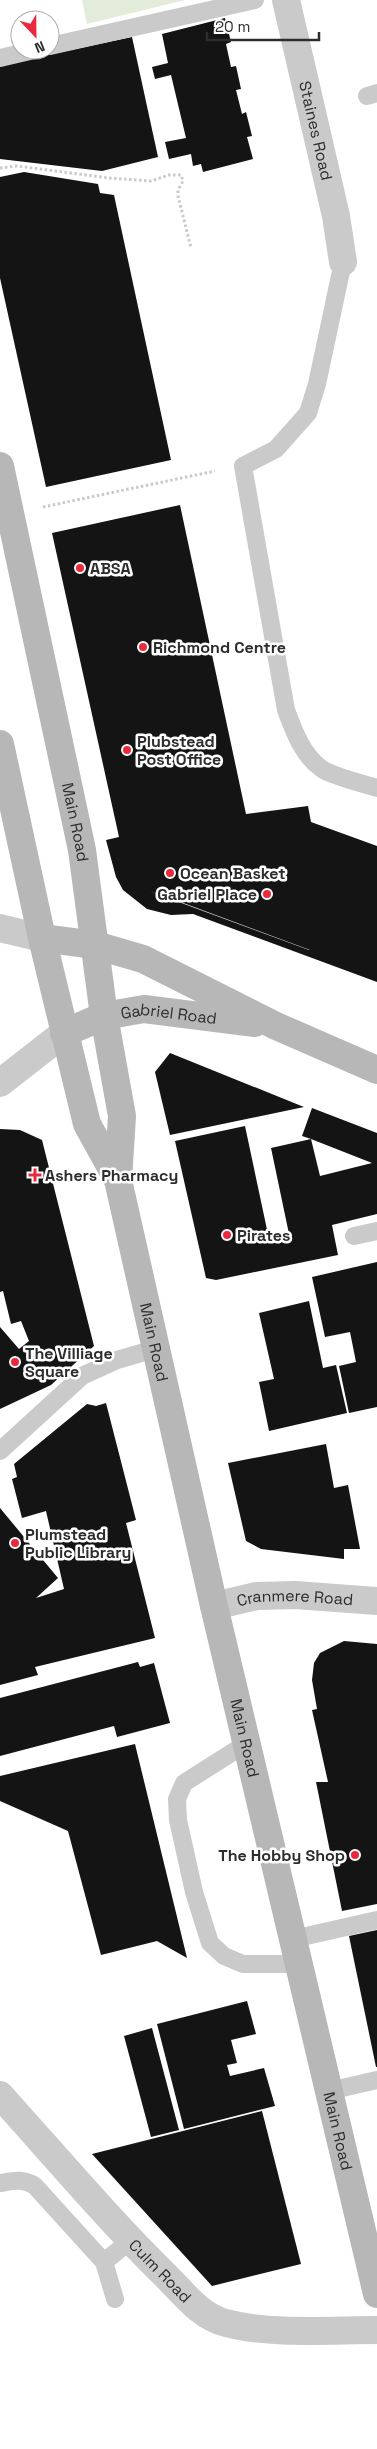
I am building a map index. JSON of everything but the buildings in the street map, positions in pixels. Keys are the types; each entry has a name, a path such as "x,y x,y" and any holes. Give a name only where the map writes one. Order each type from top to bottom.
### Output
{"main road":[{"name":"Main Road","path":"0,466 82,850 104,1016 122,1116 118,1180 214,1606 377,2294"},
{"name":"Main Road","path":"0,744 42,938 87,1124 118,1180"},
{"name":"Gabriel Road","path":"42,938 95,945 143,959 276,1026 377,1070"},
{"name":"Gabriel Road","path":"64,1033 104,1016 144,1009 276,1026"}],"street":[{"name":"Staines Road","path":"286,0 336,216 343,262"},
{"path":"0,928 42,938"},
{"path":"0,1083 64,1033"},
{"name":"Cranmere Road","path":"214,1606 258,1596 295,1595 377,1601"},
{"name":"Culm Road","path":"3,2104 131,2240 196,2306 210,2317 226,2323 280,2330 377,2330"}],"lane":[{"path":"60,44 255,0"},
{"path":"343,262 317,384 308,413 276,449 243,466 286,710 296,736 305,752 323,769 377,788"},
{"path":"354,1236 377,1231"},
{"path":"0,1451 82,1376 117,1360 156,1349"},
{"path":"247,1743 184,1783 176,1799 178,1820 194,1892 210,1943 224,1956 243,1964 296,1952 377,1920"},
{"path":"329,2091 377,2080"},
{"path":"0,2183 20,2180 28,2181 35,2186 104,2262 115,2299"},
{"path":"104,2262 131,2240"}],"path":[{"path":"0,168 17,166 109,178 150,180 169,175 181,175 183,181 178,190 178,196 191,248"},
{"path":"37,508 243,466"}],"green space":[{"path":"82,0 185,0 87,24"}],"place":[{"name":"ABSA","path":"80,568"},
{"name":"Richmond Centre","path":"143,647"},
{"name":"Plubstead Post Office","path":"127,750"},
{"name":"Ocean Basket","path":"170,873"},
{"name":"Gabriel Place","path":"267,894"},
{"name":"Ashers Pharmacy","path":"35,1175"},
{"name":"Pirates","path":"227,1235"},
{"name":"The Villiage Square","path":"15,1362"},
{"name":"Plumstead Public Library","path":"15,1543"},
{"name":"The Hobby Shop","path":"355,1855"}]}
